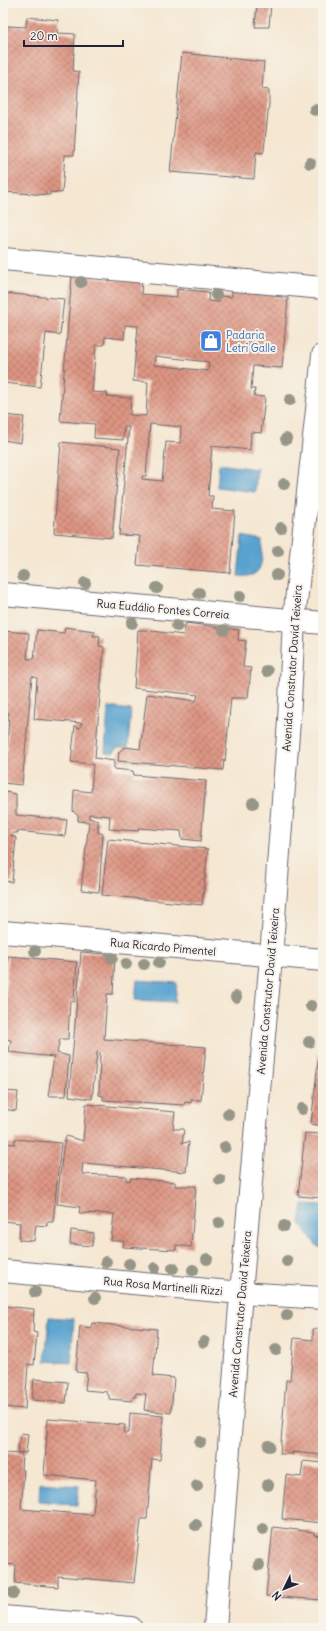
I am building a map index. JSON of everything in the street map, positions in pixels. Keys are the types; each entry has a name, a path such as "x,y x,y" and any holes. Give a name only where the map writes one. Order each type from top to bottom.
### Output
{"street":[{"path":"3,259 323,288"},
{"name":"Avenida Construtor David Teixeira","path":"215,1628 241,1293 271,957 289,721 294,620 323,355"},
{"name":"Rua Eudálio Fontes Correia","path":"3,594 323,623"},
{"name":"Rua Ricardo Pimentel","path":"3,932 271,957 323,960"},
{"name":"Rua Rosa Martinelli Rizzi","path":"3,1271 241,1293 323,1298"},
{"path":"3,1617 131,1628"}],"water":[{"path":"219,464 257,469 255,492 217,487"},
{"path":"242,536 262,540 262,561 260,567 253,574 247,576 238,576"},
{"path":"108,707 131,710 128,747 118,747 113,753 105,752"},
{"path":"137,980 177,983 175,1002 135,1000"},
{"path":"303,1204 323,1205 323,1247 318,1247 300,1223"},
{"path":"49,1317 74,1319 71,1363 45,1361"},
{"path":"40,1483 79,1486 77,1505 39,1501"}],"building":[{"path":"257,3 271,3 269,27 255,27"},
{"path":"27,17 58,20 57,33 75,34 73,71 79,72 74,155 65,155 62,193 50,192 50,195 3,192 3,37 6,37 7,26 26,27"},
{"path":"182,53 264,62 262,89 269,90 269,104 264,150 263,153 256,152 254,179 170,172"},
{"path":"72,275 142,282 141,294 177,297 177,289 209,292 208,301 219,302 219,296 232,297 232,289 274,293 274,296 288,298 282,368 253,366 251,389 255,389 254,396 265,397 261,433 251,432 250,450 212,446 208,496 213,496 212,509 235,511 230,573 137,565 140,536 119,535 129,427 124,427 123,440 94,438 95,424 60,421","holes":["125,325 138,326 133,381 148,382 146,416 130,415 131,398 107,396 107,393 92,392 96,345 104,345 105,337 124,339","155,356 209,362 208,371 154,365","150,424 181,427 180,443 166,442 162,481 142,479 142,476 146,476"]},
{"path":"3,293 64,299 60,335 46,333 40,387 3,383"},
{"path":"3,415 24,417 21,443 3,440"},
{"path":"61,442 120,448 112,538 54,533"},
{"path":"186,623 239,630 238,640 246,641 243,667 251,668 248,698 231,698 223,770 118,761 119,752 125,747 140,749 147,694 196,701 198,695 134,688 138,630 183,635"},
{"path":"65,627 95,631 93,636 100,636 99,646 104,647 95,758 114,761 114,769 133,771 134,775 206,781 201,841 182,839 181,831 138,828 138,831 109,829 110,816 89,814 89,818 98,821 98,832 103,834 99,892 81,890 89,822 78,821 78,816 73,811 74,790 91,792 93,764 71,762 75,726 80,728 82,723 34,719 37,678 32,676 22,785 3,783 3,751 7,751 9,713 3,712 3,631 29,633 27,659 34,659 37,630 64,633"},
{"path":"3,788 5,792 16,794 16,815 67,820 65,836 17,831 18,833 12,833 11,836 16,838 12,882 3,881"},
{"path":"108,839 208,849 202,905 102,895"},
{"path":"81,952 115,955 113,994 107,994 104,1039 206,1047 201,1100 191,1100 191,1103 185,1102 184,1105 103,1100 103,1096 99,1095 100,1053 97,1052 92,1099 69,1096"},
{"path":"8,956 77,962 74,1002 70,1001 68,1039 60,1039 57,1053 69,1056 66,1096 48,1096 54,1057 9,1052 11,1040 6,1039 5,1034 3,1034"},
{"path":"3,957 6,957 4,975 3,975"},
{"path":"319,1053 323,1053 323,1126 311,1124"},
{"path":"3,1091 18,1092 16,1111 3,1109"},
{"path":"86,1104 175,1112 173,1129 184,1129 182,1143 189,1142 186,1172 83,1163 82,1172 83,1174 126,1176 126,1180 130,1181 131,1178 175,1182 175,1186 196,1186 191,1247 176,1245 176,1250 123,1247 124,1241 111,1241 114,1214 79,1213 80,1207 57,1204 63,1148 66,1136 83,1141"},
{"path":"305,1133 323,1134 323,1198 298,1196"},
{"path":"15,1139 61,1143 53,1222 47,1222 47,1226 36,1225 34,1241 19,1240 20,1223 3,1221 3,1143 15,1144"},
{"path":"71,1230 94,1233 92,1246 70,1244"},
{"path":"3,1306 34,1309 33,1332 37,1333 34,1365 28,1364 25,1409 3,1407"},
{"path":"92,1323 157,1329 153,1376 174,1378 171,1413 144,1410 146,1394 136,1393 132,1401 109,1399 107,1392 85,1390 87,1373 76,1372 80,1326 91,1328"},
{"path":"313,1329 323,1329 323,1455 292,1452 293,1454 280,1454 286,1380 290,1380 294,1338 313,1340"},
{"path":"34,1379 68,1382 66,1403 32,1400"},
{"path":"130,1413 163,1416 160,1460 152,1459 147,1519 141,1519 134,1583 58,1576 58,1587 15,1583 16,1565 3,1564 3,1453 22,1454 21,1470 24,1470 21,1509 93,1515 96,1480 44,1475 48,1419 125,1425 124,1433 129,1433"},
{"path":"21,1433 28,1434 26,1453 17,1452"},
{"path":"303,1461 323,1463 323,1523 282,1519 286,1475 301,1477"},
{"path":"273,1527 314,1532 314,1535 323,1536 323,1600 266,1596"}],"place":[{"name":"Padaria Letri Galle","path":"211,341"}]}
